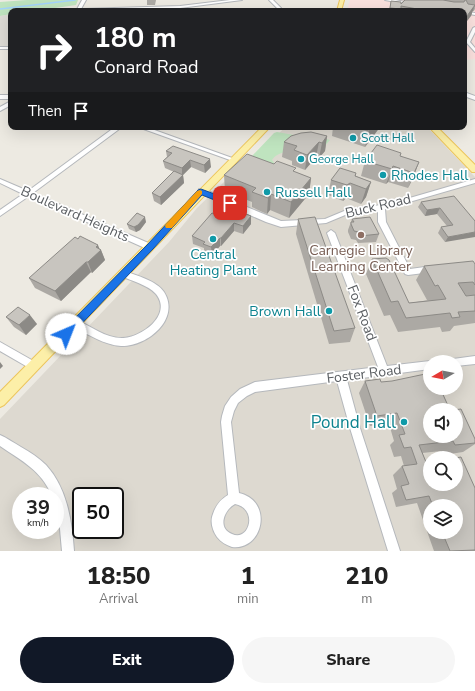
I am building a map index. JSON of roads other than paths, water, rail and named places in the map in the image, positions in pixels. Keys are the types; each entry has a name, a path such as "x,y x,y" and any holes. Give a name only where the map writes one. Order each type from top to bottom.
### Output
{"main road":[{"path":"0,401 150,247 232,159 263,130"},
{"path":"436,130 475,170"}],"street":[{"path":"187,8 240,0"},
{"path":"271,0 279,8"},
{"path":"387,0 416,4"},
{"path":"475,28 468,42 475,51"},
{"path":"0,214 115,130"},
{"path":"150,130 232,159"},
{"name":"Boulevard Heights","path":"0,181 150,247"},
{"name":"Buck Road","path":"201,191 281,224 330,220 349,211 382,208 475,181"},
{"path":"382,208 382,222 408,272 438,268"},
{"name":"Fox Road","path":"331,233 384,371"},
{"path":"76,324 106,338 122,342 141,338 157,326 162,318 164,310 161,295 156,288 124,274"},
{"path":"0,346 34,366"},
{"path":"463,361 475,360"},
{"name":"Foster Road","path":"234,498 226,430 227,414 234,399 246,390 255,387 423,366"},
{"path":"341,377 355,428 394,551"},
{"path":"0,440 40,467 49,478 66,522 68,551"}],"waterway":[{"path":"8,8 75,0"},
{"path":"0,9 8,8"}],"place":[{"name":"Scott Hall","path":"353,138"},
{"name":"George Hall","path":"301,159"},
{"name":"Rhodes Hall","path":"383,175"},
{"name":"Russell Hall","path":"267,192"},
{"name":"Carnegie Library Learning Center","path":"361,235"},
{"name":"Central Heating Plant","path":"213,239"},
{"name":"Brown Hall","path":"329,311"},
{"name":"Pound Hall","path":"404,422"}]}
